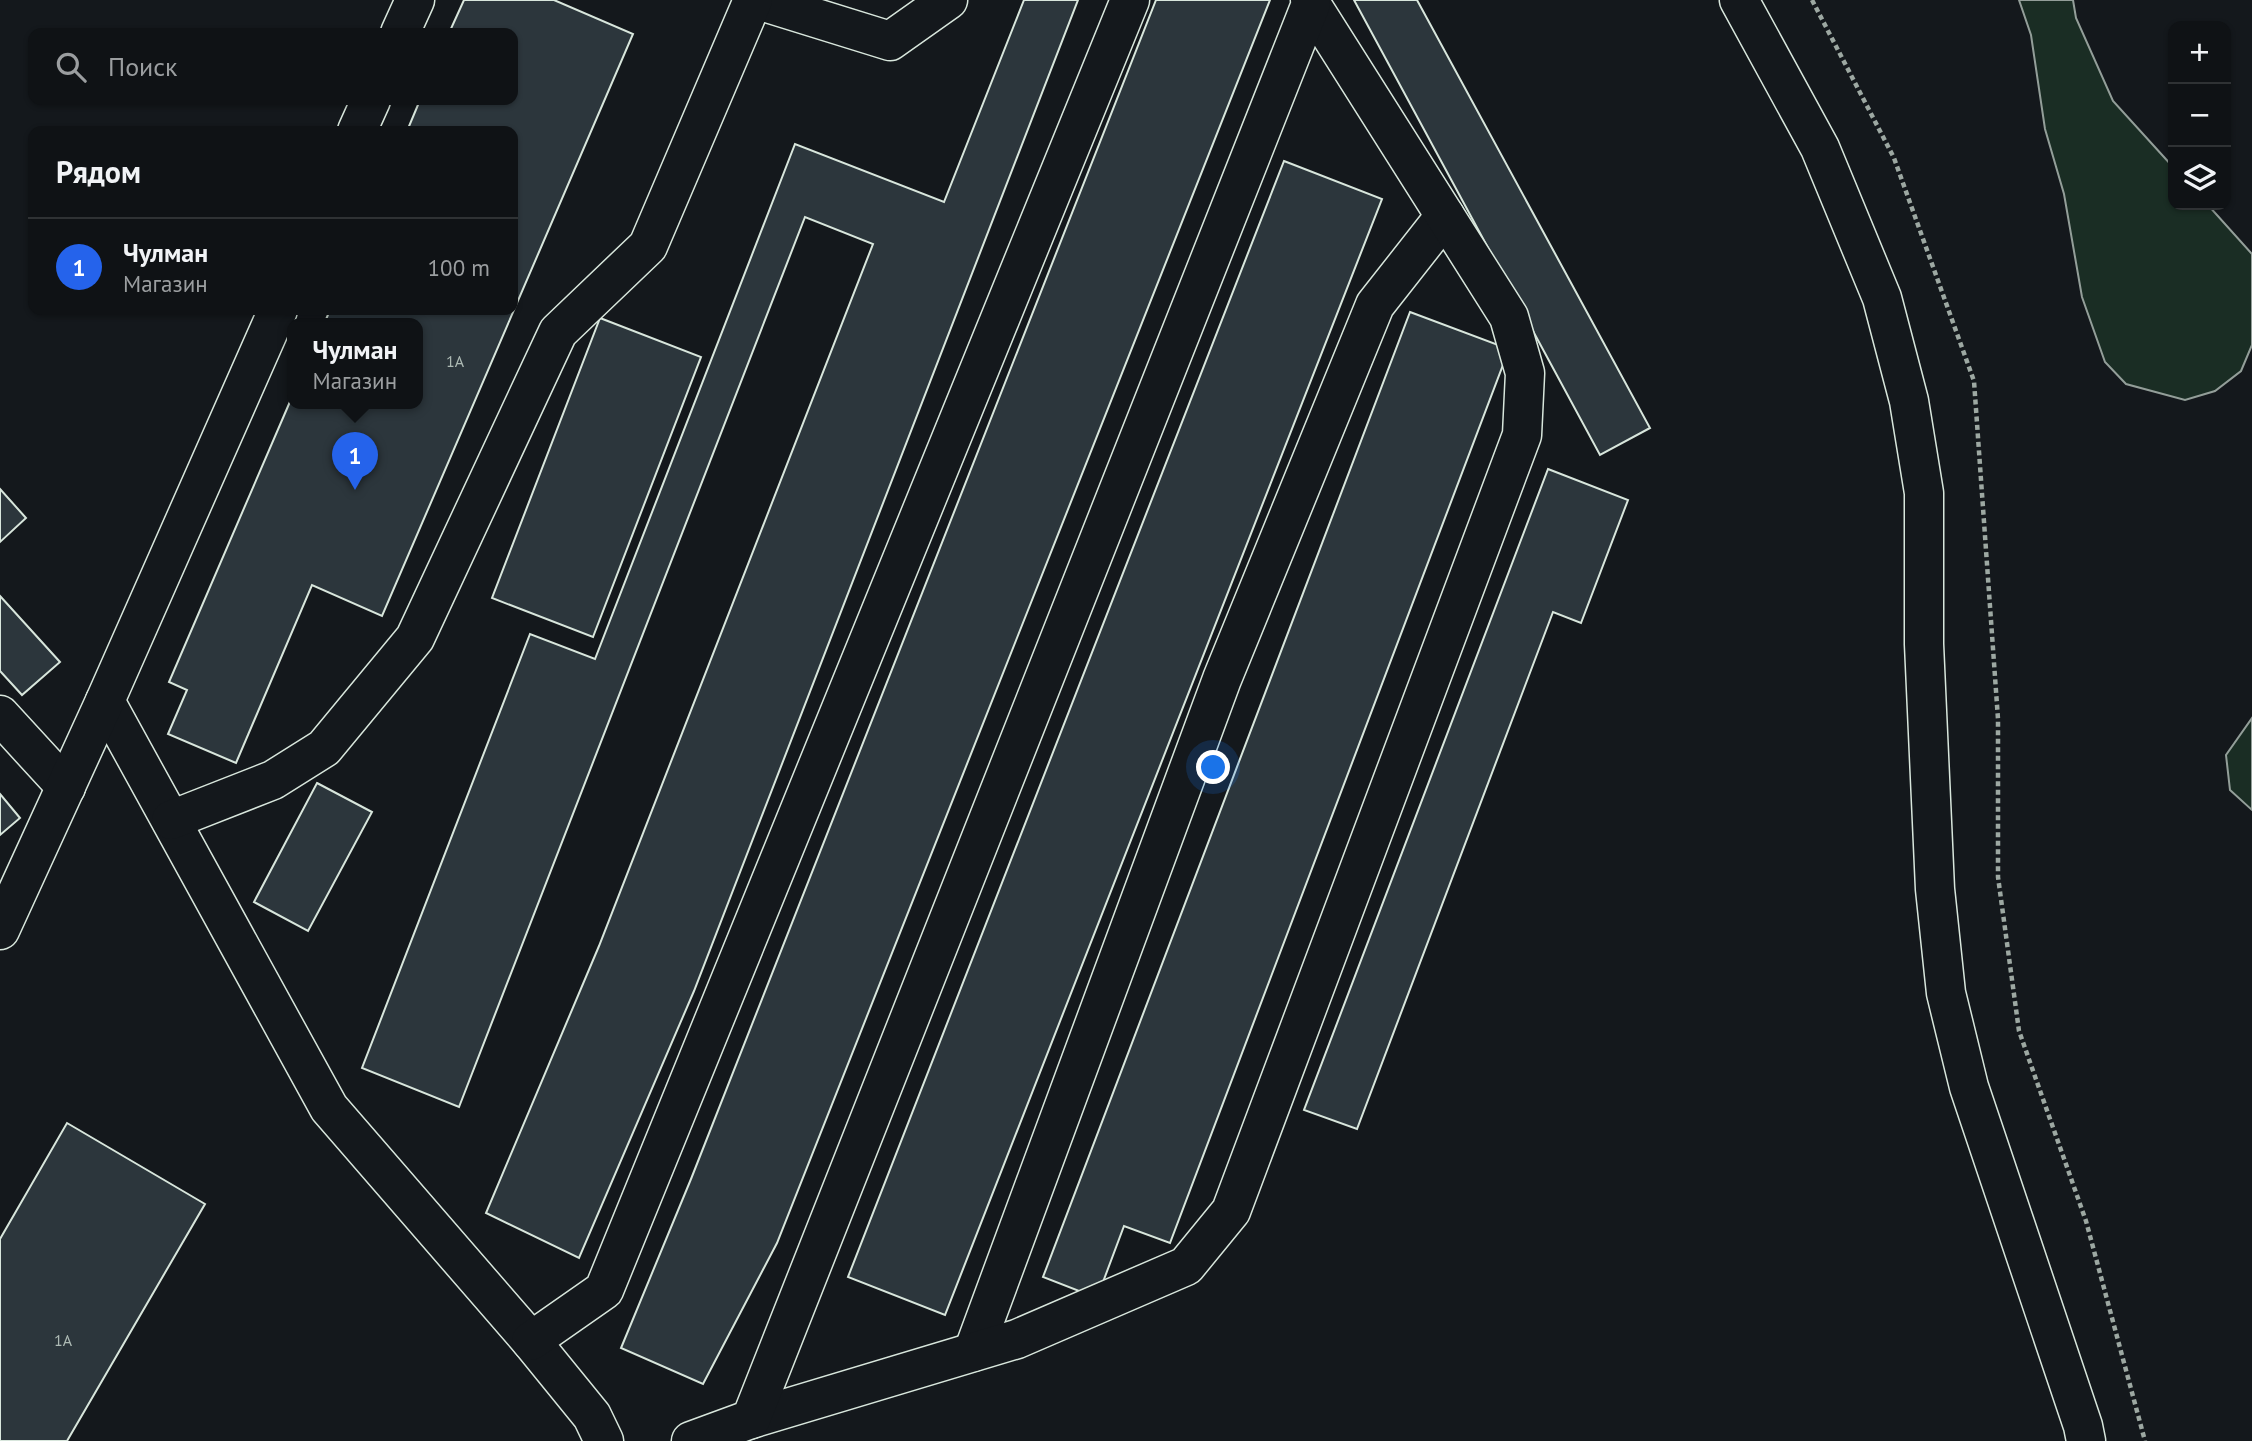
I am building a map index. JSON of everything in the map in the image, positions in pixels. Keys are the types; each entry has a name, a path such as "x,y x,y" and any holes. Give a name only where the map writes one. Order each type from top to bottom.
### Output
{"street":[{"path":"402,28 415,0"},
{"path":"171,820 273,780 324,748 415,638 558,332 649,246 753,0"},
{"path":"758,0 890,41 948,0"},
{"path":"531,1341 604,1290 1130,0"},
{"path":"1740,0 1820,148 1882,298 1909,401 1924,494 1924,658 1935,889 1946,993 1969,1087 2086,1441"},
{"path":"691,1441 751,1419 1017,1339 1186,1266 1231,1211 1522,435 1525,373 1509,317 1311,2"},
{"path":"751,1419 1311,2"},
{"path":"359,126 369,105"},
{"path":"973,1352 1222,679 1374,305 1445,216"},
{"path":"0,930 105,701 276,315"},
{"path":"105,701 329,1108 531,1341 592,1416 604,1441"},
{"path":"0,715 66,787"}],"path":[{"path":"1812,0 1894,158 1974,381 1998,719 1998,877 2020,1031 2086,1220 2145,1441"}],"green space":[{"path":"2019,0 2073,0 2076,18 2113,101 2168,162 2168,210 2212,210 2252,254 2252,345 2241,371 2215,391 2185,400 2126,384 2105,362 2082,297 2064,194 2045,129 2031,35"},
{"path":"2252,718 2252,810 2230,790 2226,755"}],"building":[{"path":"464,0 554,0 633,34 518,301 518,126 409,126 418,105 518,105 518,28 451,28"},
{"path":"1024,0 1078,0 694,991 579,1258 486,1213 599,946 873,244 805,217 459,1107 362,1068 530,634 595,659 795,144 944,202"},
{"path":"1156,0 1270,0 777,1243 703,1384 621,1348 691,1179"},
{"path":"1354,0 1417,0 1650,428 1600,455"},
{"path":"1284,161 1382,199 945,1315 848,1277"},
{"path":"1410,312 1509,349 1170,1243 1124,1226 1097,1298 1043,1277"},
{"path":"328,315 512,315 382,616 312,585 236,763 168,734 187,690 169,682 287,409 423,409 423,318 327,318"},
{"path":"600,318 701,357 593,637 492,598"},
{"path":"1548,469 1628,500 1581,623 1553,612 1357,1129 1304,1110"},
{"path":"0,489 26,518 0,542"},
{"path":"0,596 60,662 22,695 0,671"},
{"path":"317,783 372,812 308,931 254,902"},
{"path":"0,794 20,818 0,835"},
{"path":"67,1123 205,1204 67,1441 0,1441 0,1239"}],"place":[{"name":"Чулман","path":"355,490"}]}
